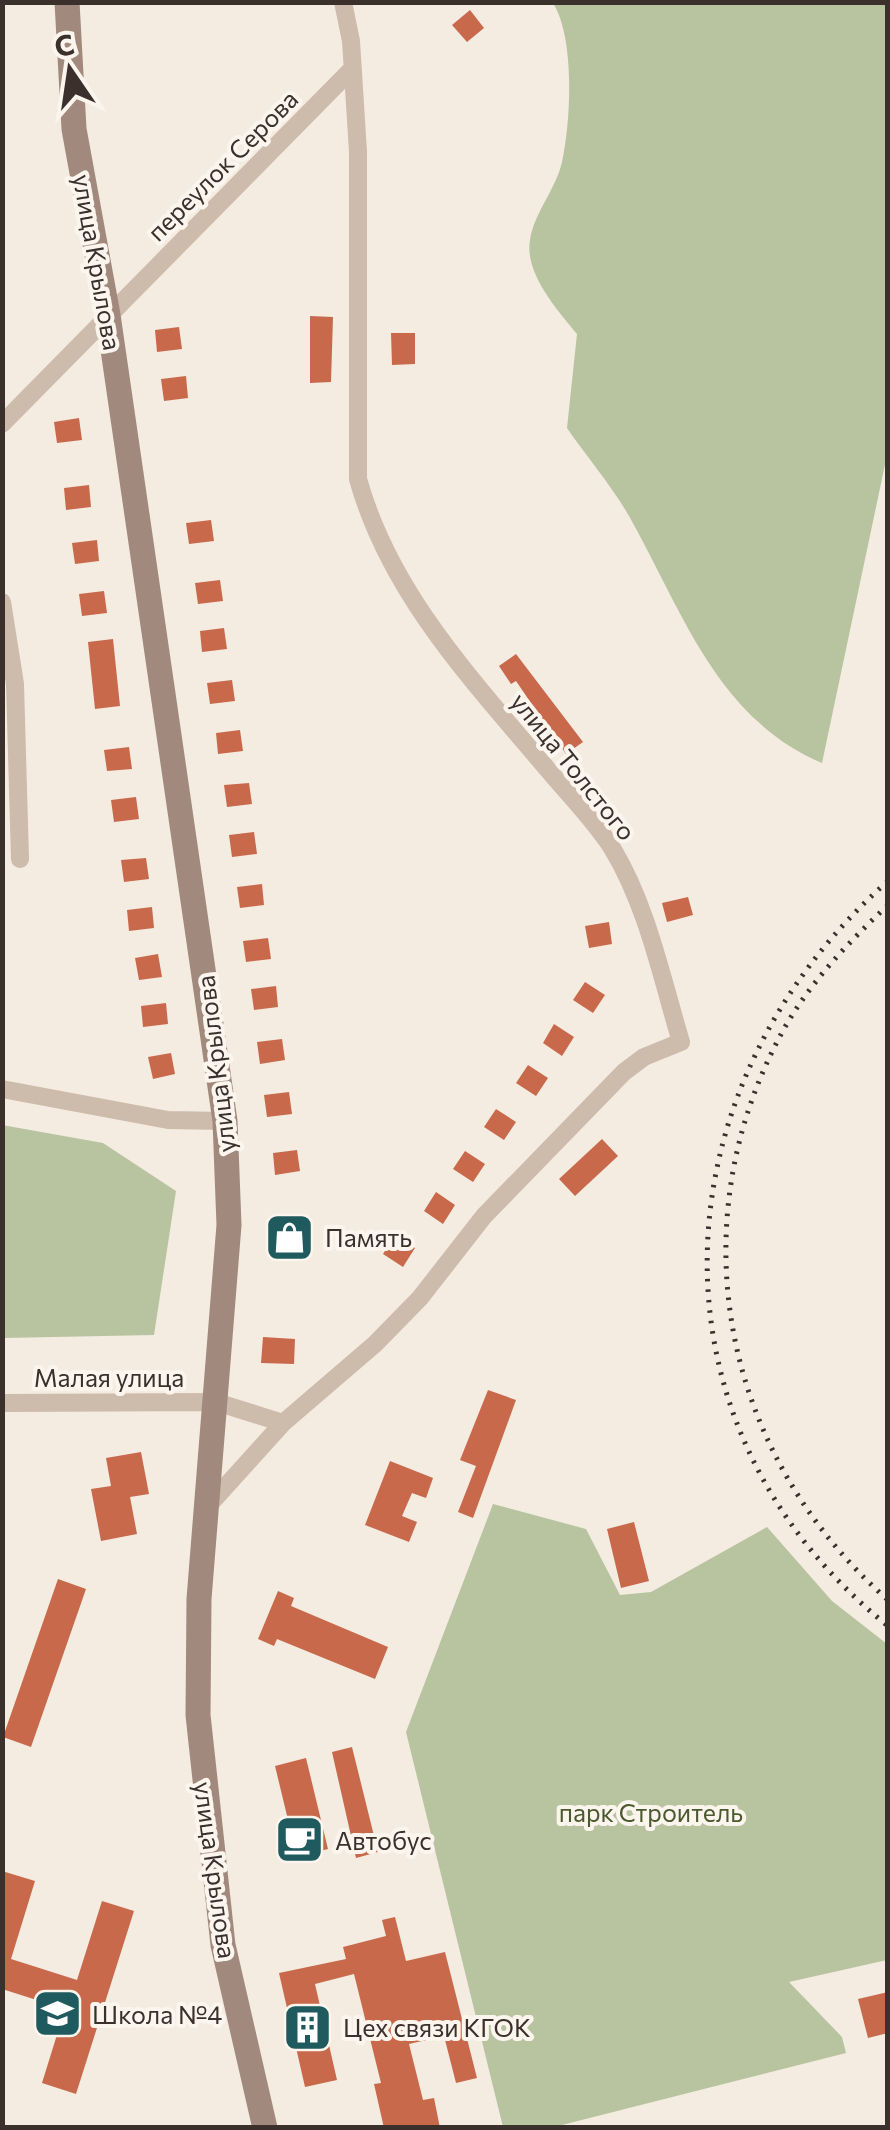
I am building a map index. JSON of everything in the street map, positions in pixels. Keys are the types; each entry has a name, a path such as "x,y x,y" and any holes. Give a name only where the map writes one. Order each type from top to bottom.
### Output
{"main road":[{"name":"улица Крылова","path":"67,2 74,129 108,315 225,1122 229,1225 198,1655 206,1804 223,1945 265,2128"}],"street":[{"name":"улица Толстого","path":"208,1506 283,1423 376,1344 420,1298 484,1216 624,1072 644,1056 681,1042 635,896 611,847 467,674 405,590 372,529 358,479 358,152 351,40 343,2"},
{"name":"переулок Серова","path":"2,424 351,70"},
{"path":"2,602 15,684 20,859"},
{"path":"2,1089 168,1120 225,1122"},
{"name":"Малая улица","path":"2,1402 216,1402 283,1423"}],"green space":[{"path":"553,3 887,3 887,455 822,763 785,743 728,690 685,624 622,505 567,428 577,334 544,291 530,253 536,220 559,172 567,124 568,58"},
{"path":"2,1125 103,1143 176,1191 154,1335 3,1338"},
{"name":"парк Строитель","path":"493,1504 586,1529 620,1595 651,1592 767,1527 832,1601 887,1644 887,1960 789,1982 842,2037 846,2053 554,2127 503,2127 406,1732"}],"building":[{"path":"470,10 484,28 467,42 452,25"},
{"path":"310,316 333,317 331,382 310,383"},
{"path":"179,327 182,349 157,352 155,330"},
{"path":"391,333 415,333 415,364 392,365"},
{"path":"186,376 188,398 164,401 161,379"},
{"path":"79,418 82,440 57,443 54,422"},
{"path":"89,485 91,507 66,510 64,488"},
{"path":"211,520 214,541 189,544 186,523"},
{"path":"97,540 99,561 75,564 72,543"},
{"path":"220,580 223,601 198,604 195,583"},
{"path":"104,591 107,613 82,616 79,594"},
{"path":"224,628 227,649 202,652 200,631"},
{"path":"113,639 120,706 95,709 88,642"},
{"path":"516,654 583,742 566,754 516,681 511,684 499,666"},
{"path":"232,680 235,701 210,704 207,683"},
{"path":"240,730 243,751 218,754 216,733"},
{"path":"129,747 132,769 107,771 104,750"},
{"path":"249,783 252,804 227,807 224,785"},
{"path":"136,797 139,819 114,822 111,800"},
{"path":"254,832 257,854 232,857 229,835"},
{"path":"146,858 149,879 124,882 121,860"},
{"path":"262,884 264,905 240,908 237,887"},
{"path":"688,897 693,915 667,922 662,903"},
{"path":"152,907 154,928 129,931 127,910"},
{"path":"609,922 612,944 589,948 585,926"},
{"path":"268,938 271,959 246,962 243,941"},
{"path":"158,954 162,977 139,980 135,958"},
{"path":"585,982 605,995 593,1013 573,1000"},
{"path":"276,986 278,1007 254,1010 251,989"},
{"path":"166,1003 168,1024 143,1027 141,1006"},
{"path":"554,1024 574,1037 562,1056 543,1043"},
{"path":"282,1039 285,1060 260,1064 257,1042"},
{"path":"171,1053 175,1074 153,1079 148,1057"},
{"path":"528,1065 548,1078 536,1096 516,1083"},
{"path":"289,1092 292,1114 267,1117 264,1095"},
{"path":"496,1109 516,1122 504,1140 484,1127"},
{"path":"602,1139 618,1156 575,1196 559,1179"},
{"path":"297,1150 300,1171 275,1175 273,1153"},
{"path":"465,1151 485,1164 473,1182 453,1169"},
{"path":"436,1192 455,1205 443,1224 424,1211"},
{"name":"Память","path":"279,1222 302,1224 301,1251 277,1250"},
{"path":"395,1235 415,1248 403,1267 383,1254"},
{"path":"263,1337 295,1339 294,1364 261,1363"},
{"path":"488,1390 516,1400 473,1518 458,1512 476,1466 460,1460"},
{"path":"141,1452 149,1494 130,1497 137,1534 101,1541 91,1489 111,1486 106,1458"},
{"path":"390,1461 433,1478 426,1498 412,1493 402,1516 417,1522 409,1542 365,1525"},
{"path":"634,1522 649,1581 621,1588 607,1529"},
{"path":"58,1579 86,1589 31,1747 3,1737"},
{"path":"278,1591 294,1598 291,1606 388,1647 375,1679 277,1639 274,1646 258,1639"},
{"path":"352,1747 378,1852 356,1858 332,1752"},
{"path":"306,1758 328,1849 297,1857 275,1766"},
{"path":"2,1871 35,1881 11,1959 77,1980 102,1901 134,1911 76,2094 42,2083 65,2009 2,1989"},
{"path":"395,1917 406,1961 445,1952 477,2078 456,2083 444,2036 409,2044 423,2100 434,2098 440,2128 384,2128 374,2084 381,2083 354,1974 315,1984 337,2080 305,2087 279,1973 346,1959 343,1947 386,1936 382,1920"},
{"path":"888,1992 888,2033 868,2038 858,1999"}],"railway":[{"path":"888,881 811,964 755,1056 720,1154 707,1255 717,1356 750,1454 807,1545 888,1626"},
{"path":"888,905 832,962 785,1027 751,1102 732,1178 726,1255 733,1332 754,1406 787,1476 831,1541 888,1600"}],"place":[{"name":"Память","path":"290,1237"},
{"name":"Автобус","path":"300,1840"},
{"name":"Школа №4","path":"57,2014"},
{"name":"Цех связи КГОК","path":"308,2027"}]}
